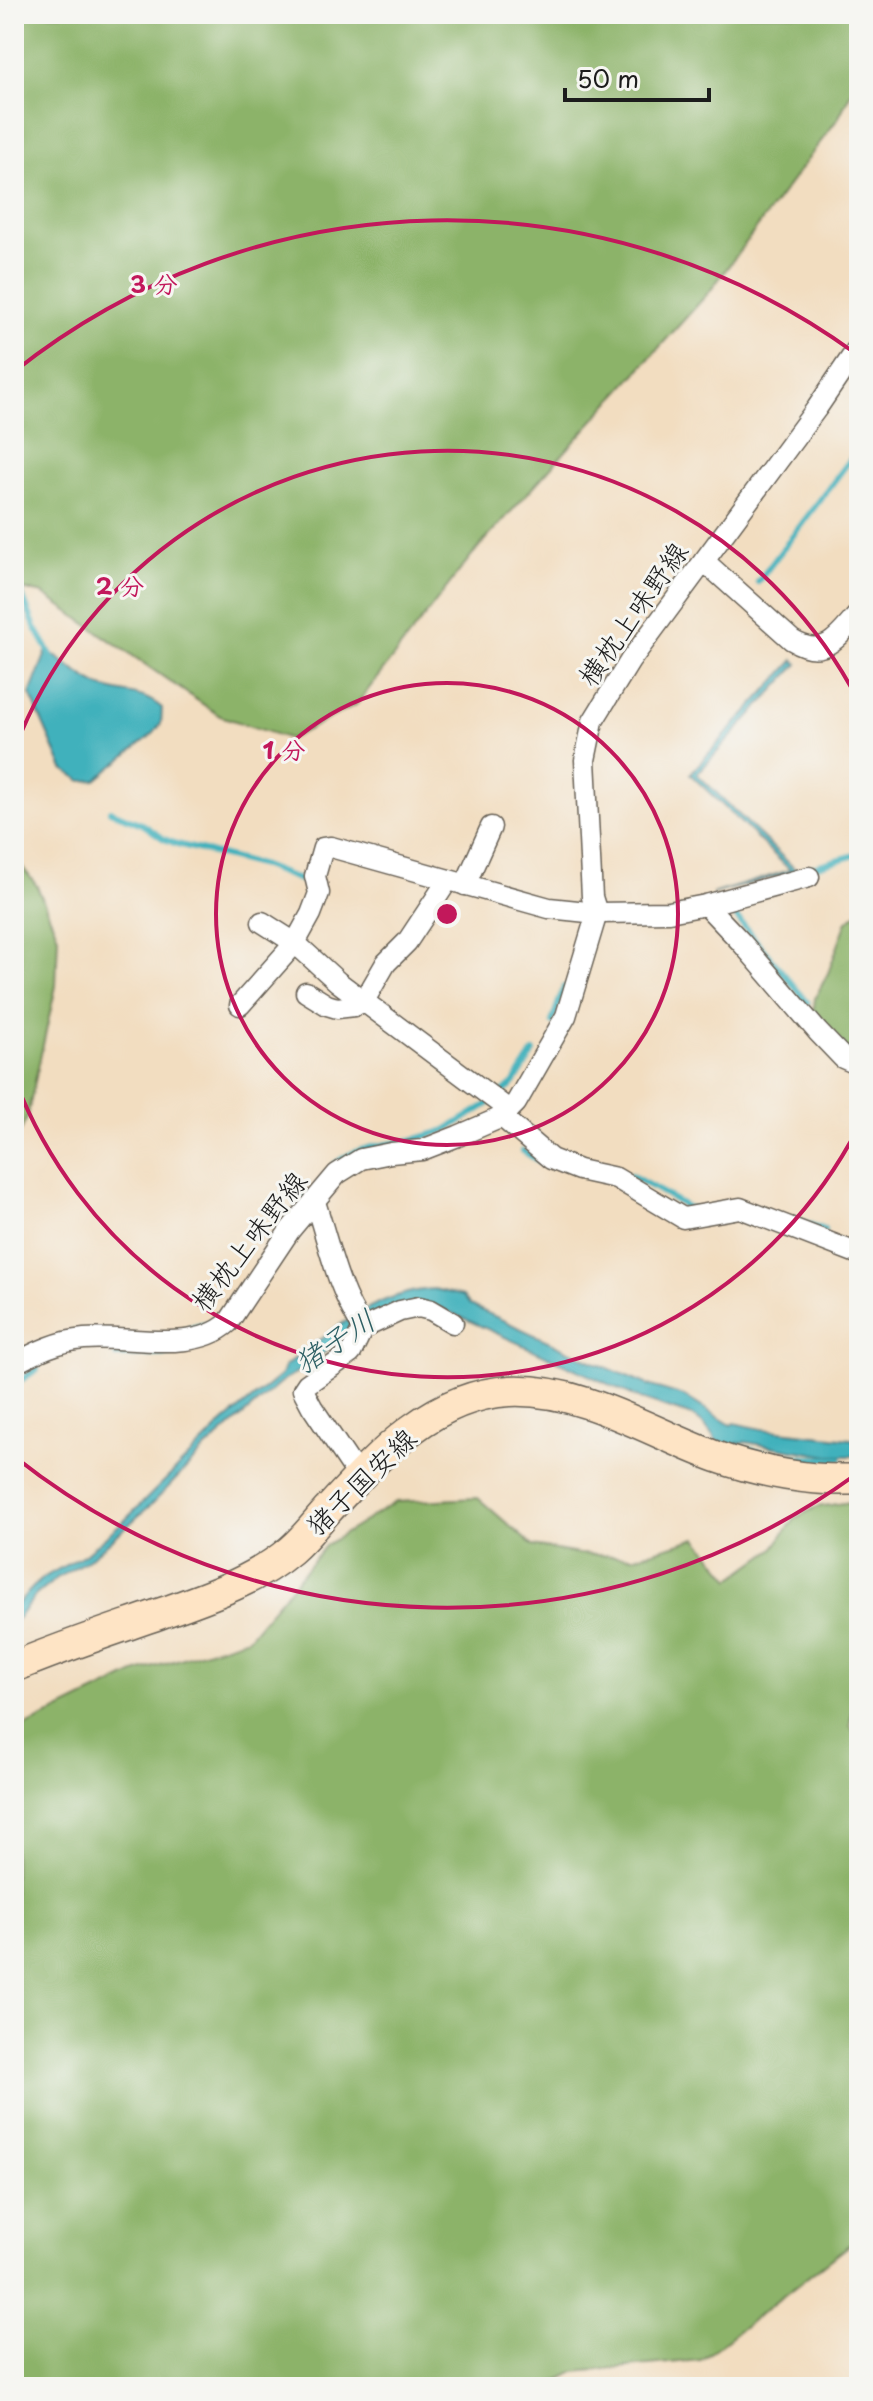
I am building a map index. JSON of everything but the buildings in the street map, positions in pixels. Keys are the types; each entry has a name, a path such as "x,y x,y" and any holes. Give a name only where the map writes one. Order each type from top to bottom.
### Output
{"main road":[{"name":"猪子国安線","path":"14,1667 222,1591 263,1572 294,1548 359,1477 406,1433 438,1412 474,1397 510,1391 546,1393 589,1405 717,1457 773,1474 859,1479"}],"street":[{"name":"横枕上味野線","path":"14,1364 44,1348 83,1339 187,1341 217,1334 228,1323 290,1230 337,1174 361,1159 422,1150 506,1113 516,1103 566,1016 597,913 592,897 585,760 593,721 630,661 817,408 859,346"},
{"path":"704,561 792,640 807,648 815,650 824,647 859,613"},
{"path":"306,992 337,1008 364,1001 386,963 456,882 491,827"},
{"path":"240,1005 295,943 319,893 315,876 323,848 331,847 549,908 597,913 669,912 809,877"},
{"path":"706,905 826,1041 843,1058 859,1065"},
{"path":"262,922 295,943 338,982 506,1113 551,1159 579,1170 616,1178 683,1218 740,1208 859,1254"},
{"path":"315,1202 352,1311 363,1328"},
{"path":"359,1477 303,1390 351,1353 363,1328 400,1311 419,1307 453,1323"}],"green space":[{"path":"14,14 859,14 859,76 839,117 710,291 472,555 357,704 290,739 220,716 43,594 14,587"},
{"path":"14,856 37,886 58,936 56,986 27,1118 14,1145"},
{"path":"859,912 859,1056 847,1050 813,1015 815,998 828,973 847,921"},
{"path":"478,1498 533,1546 579,1554 634,1557 697,1538 731,1579 773,1549 795,1518 817,1507 857,1501 859,1504 859,1640 850,1725 859,1740 859,2237 701,2360 575,2372 545,2387 14,2387 14,1732 135,1673 248,1638 326,1545 396,1502"}],"water":[{"path":"47,650 95,684 140,696 162,708 161,724 154,733 96,780 82,781 63,769 30,694"},
{"path":"794,660 798,664 697,774 797,871 712,894 790,870 690,774"},
{"name":"猪子川","path":"434,1289 463,1296 470,1305 591,1361 684,1396 731,1425 859,1440 859,1456 829,1456 745,1442 723,1445 692,1416 641,1399 441,1308 355,1329 285,1379 205,1449 154,1502 105,1546 36,1595 14,1623 14,1607 41,1579 85,1554 125,1520 224,1422 281,1375 284,1367 336,1328 372,1306 412,1292"}],"waterway":[{"path":"758,582 859,448"},
{"path":"14,575 35,627 51,655"},
{"path":"110,811 144,825 177,844 263,866 302,881"},
{"path":"805,869 859,854"},
{"path":"728,907 808,1003"},
{"path":"552,1022 564,987"},
{"path":"499,1096 514,1083 534,1052"},
{"path":"416,1139 446,1130 488,1104"},
{"path":"335,1164 362,1150 412,1140"},
{"path":"523,1151 540,1162"},
{"path":"582,1160 610,1167"},
{"path":"631,1175 695,1209"},
{"path":"297,1206 307,1193"},
{"path":"795,1219 825,1230"},
{"path":"187,1329 207,1324 222,1314"},
{"path":"117,1356 170,1354"},
{"path":"14,1385 37,1369"},
{"path":"724,1441 780,1455 840,1459"}]}
